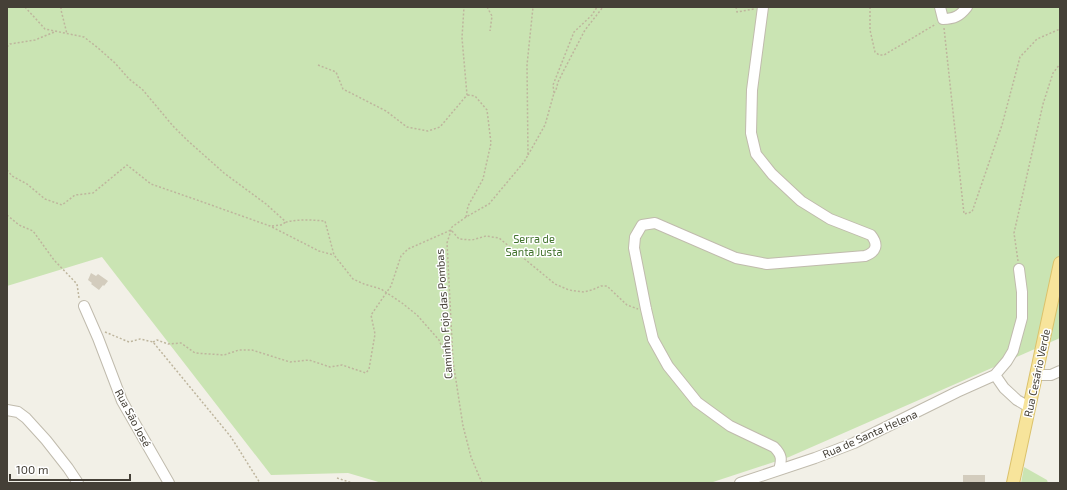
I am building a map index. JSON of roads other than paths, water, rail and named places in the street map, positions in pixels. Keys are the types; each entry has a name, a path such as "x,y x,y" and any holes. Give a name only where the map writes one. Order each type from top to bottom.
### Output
{"main road":[{"name":"Rua Cesário Verde","path":"1013,483 1060,263"}],"street":[{"path":"940,7 943,19 953,19 967,7"},
{"path":"761,8 752,90 751,133 756,154 772,174 801,201 830,219 871,235 876,244 874,250 865,256 767,264 736,258 655,223 642,225 635,237 634,248 653,339 668,366 697,402 730,426 774,447 779,452 781,458 779,470"},
{"name":"Rua de Santa Helena","path":"740,483 854,444 995,374 1007,361 1013,351 1022,318 1020,269"},
{"name":"Rua São José","path":"84,306 122,401 170,483"},
{"path":"1036,375 1051,376 1060,370"},
{"path":"995,374 1004,388 1017,400 1029,407"},
{"path":"7,410 18,412 26,418 50,445 78,483"}],"park label":[{"name":"Serra de Santa Justa","path":"534,245"}]}
